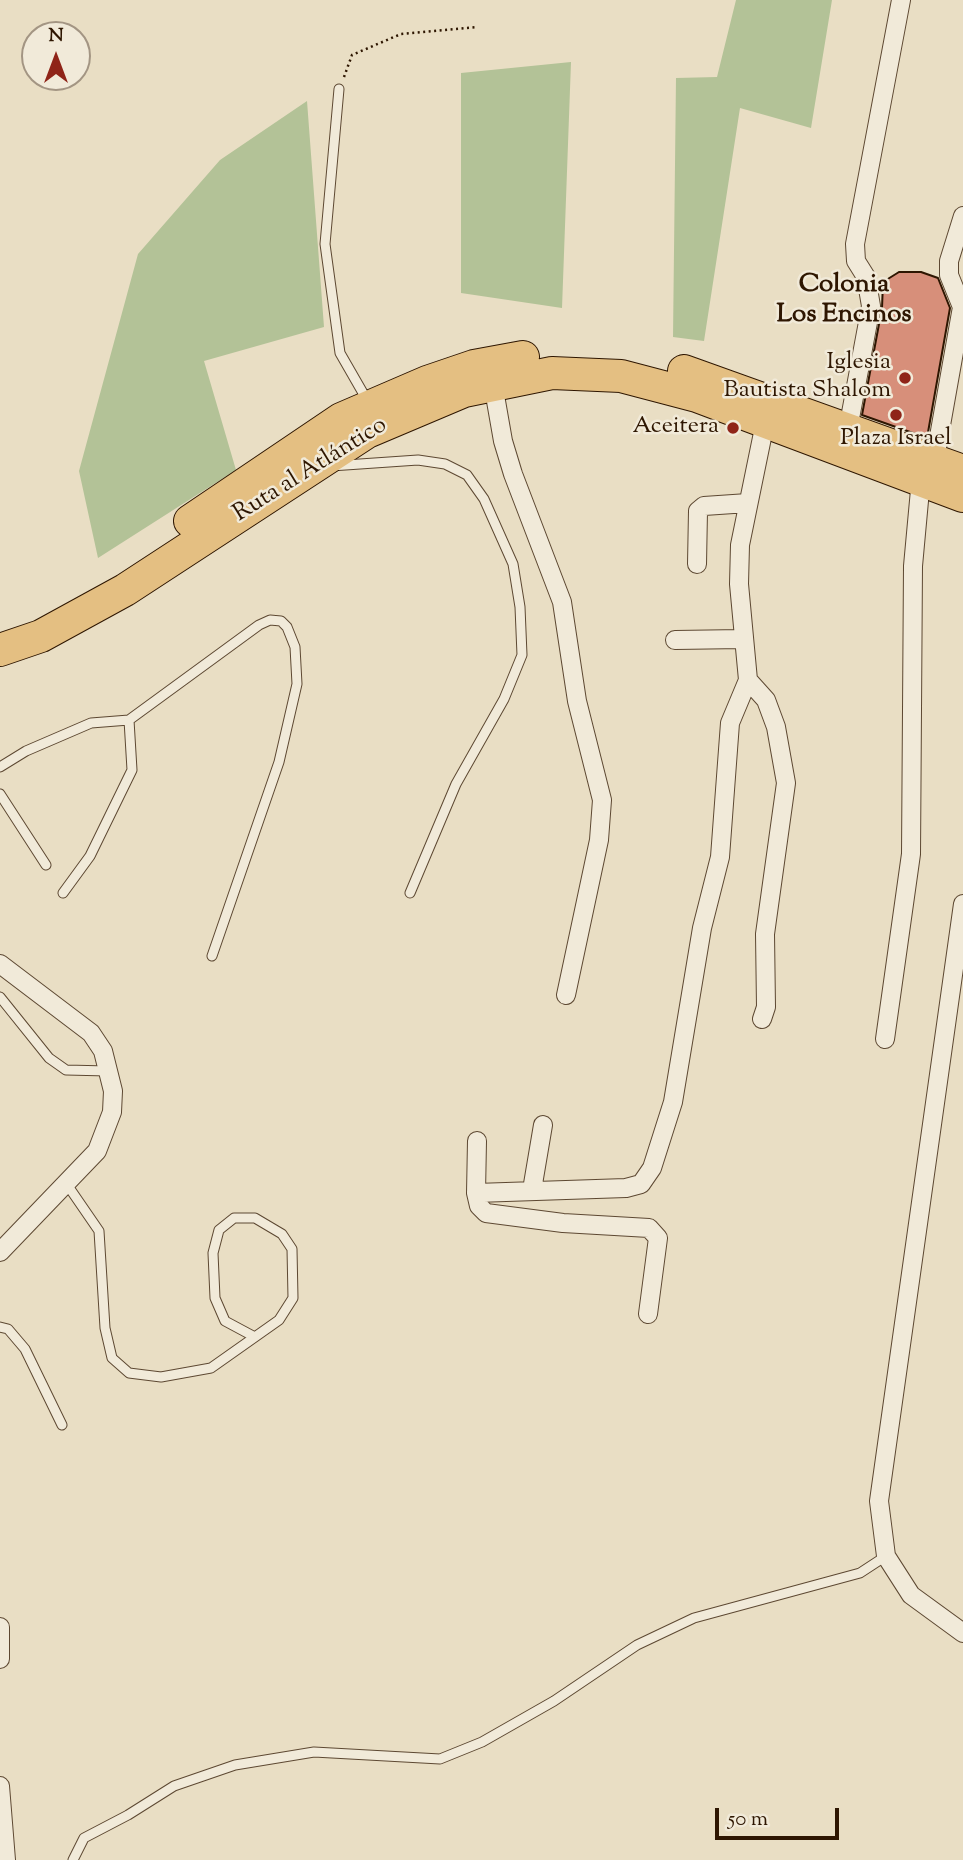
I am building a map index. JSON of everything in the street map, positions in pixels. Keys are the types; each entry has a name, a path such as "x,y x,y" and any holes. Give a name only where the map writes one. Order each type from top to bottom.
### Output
{"highway":[{"name":"Ruta al Atlántico","path":"0,627 30,617 112,574 341,419 427,382 474,366 551,352 624,357 703,375 848,429 940,469 963,496"},
{"name":"Ruta al Atlántico","path":"0,650 41,636 125,590 367,432 414,410 494,384 552,373 621,376 697,396 765,423 940,469"}],"street":[{"path":"848,429 871,306 866,277 856,261 855,244 901,0"},
{"path":"884,1040 911,854 913,566 940,469 962,307 949,275 949,261 963,216"},
{"path":"494,384 503,441 513,474 562,602 577,701 602,800 599,840 566,995"},
{"path":"476,1193 626,1188 641,1184 652,1168 673,1102 702,928 720,857 730,723 748,680 742,639 740,545 765,423"},
{"path":"697,564 698,511 704,506 748,503"},
{"path":"675,640 742,639"},
{"path":"748,680 766,700 776,727 786,783 765,934 766,1007 762,1019"},
{"path":"963,904 879,1501 886,1556 911,1595 963,1633"},
{"path":"0,964 91,1033 110,1070 113,1091 106,1132 97,1151 0,1252"},
{"path":"532,1190 543,1125"},
{"path":"477,1141 476,1193 480,1206 486,1213 563,1223 649,1228 658,1238 648,1314"},
{"path":"0,1627 0,1659"},
{"path":"0,1786 6,1860"}],"lane":[{"path":"339,89 325,244 340,353 371,407"},
{"path":"312,466 391,464 418,460 445,464 467,475 484,499 513,564 520,607 522,655 504,699 456,784 410,893"},
{"path":"0,767 26,751 91,723 129,720 259,625 270,620 281,621 293,637 298,684 279,762 212,956"},
{"path":"63,893 90,856 132,769 129,720"},
{"path":"0,794 46,865"},
{"path":"0,997 49,1058 66,1070 110,1070"},
{"path":"66,1183 99,1231 105,1328 112,1359 129,1373 161,1377 211,1368 279,1320 293,1298 292,1249 282,1234 255,1218 234,1218 219,1230 213,1253 215,1298 225,1321 253,1336"},
{"path":"0,1326 8,1329 25,1349 62,1425"},
{"path":"74,1860 84,1838 174,1786 235,1765 314,1752 440,1759 482,1742 554,1701 637,1645 694,1618 860,1573 886,1556"}],"path":[{"path":"339,89 352,55 401,34 477,27"}],"green space":[{"path":"736,0 832,0 811,128 740,108 704,341 673,337 676,78 717,77"},
{"path":"571,62 562,308 461,293 461,73"},
{"path":"307,101 324,327 204,361 236,470 98,558 79,471 138,254 220,160"}],"building":[{"path":"899,272 921,272 938,278 950,308 927,438 862,415 882,308 883,282"}],"place":[{"name":"Iglesia Bautista Shalom","path":"905,378"},
{"name":"Plaza Israel","path":"896,415"},
{"name":"Aceitera","path":"733,428"}],"district":[{"name":"Colonia Los Encinos","path":"844,302"}]}
